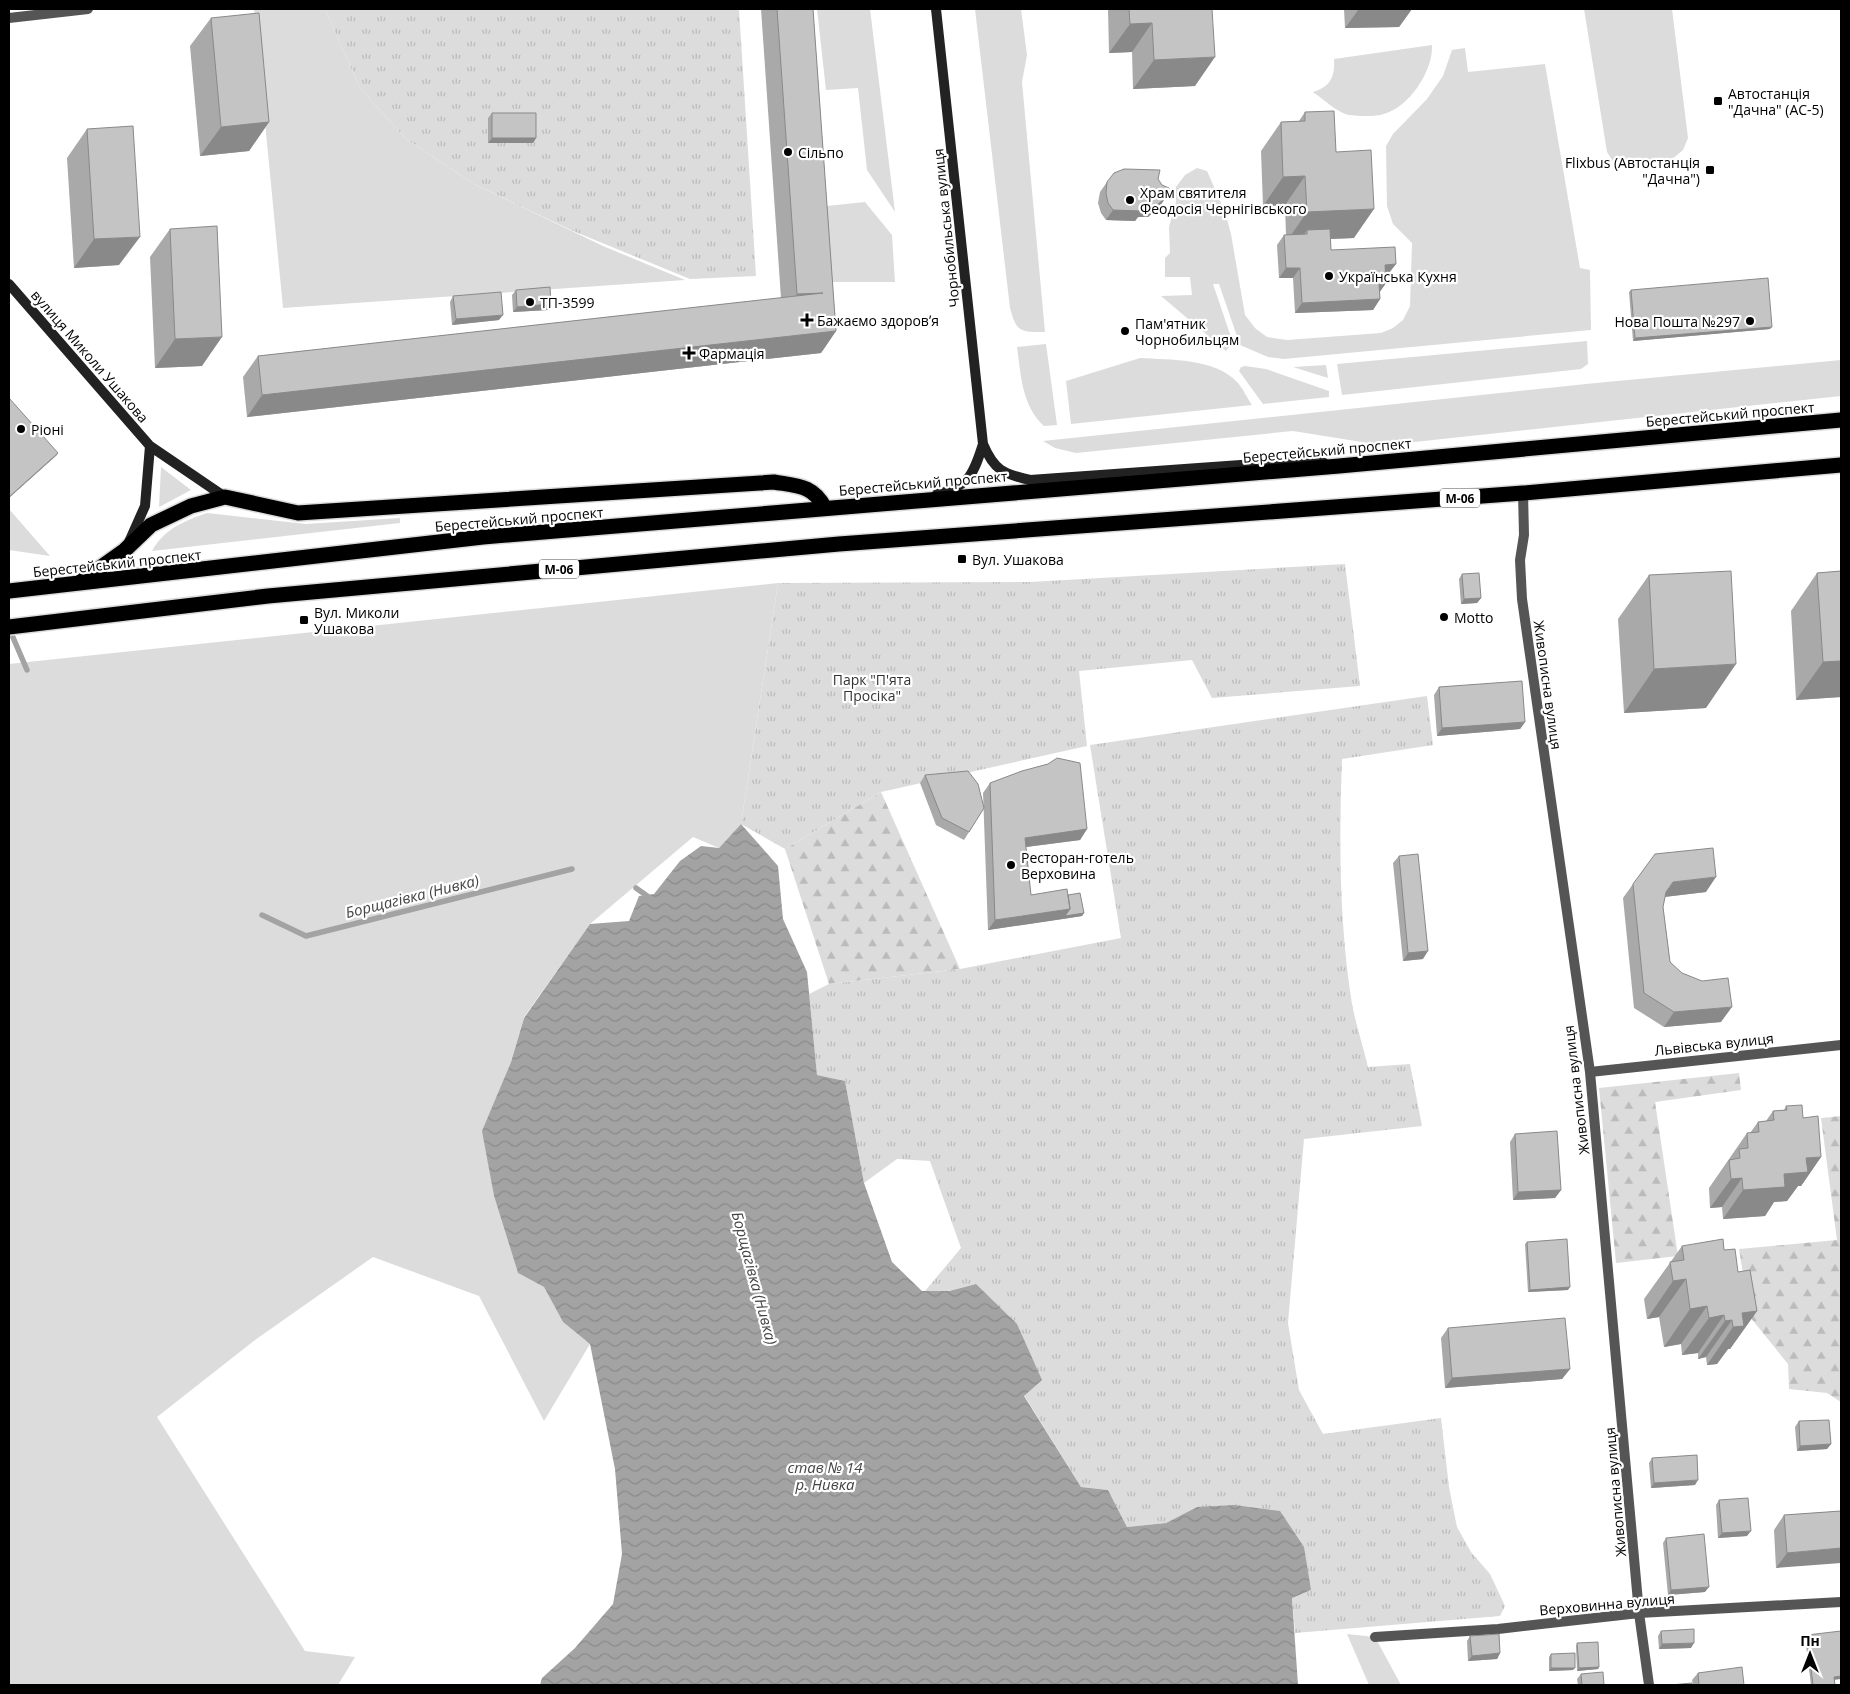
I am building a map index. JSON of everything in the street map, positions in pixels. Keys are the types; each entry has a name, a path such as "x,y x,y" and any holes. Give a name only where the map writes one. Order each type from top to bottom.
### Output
{"highway":[{"name":"Берестейський проспект","path":"9,591 483,538 915,500 1339,466 1841,420"},
{"name":"М-06","path":"9,627 268,596 839,544 1523,493 1841,465"},
{"path":"78,584 125,550 151,525 191,506 225,497 298,513 774,482 806,488 819,496 824,508"}],"main road":[{"name":"Чорнобильська вулиця","path":"936,9 983,444 990,460 999,470 1009,476 1030,480 1309,460 1339,466"},
{"name":"вулиця Миколи Ушакова","path":"9,284 150,446 225,497"},
{"name":"Чорнобильська вулиця","path":"915,500 947,492 966,482 976,468 983,444"},
{"path":"125,550 145,506 150,446"}],"street":[{"path":"9,18 88,9"},
{"name":"Живописна вулиця","path":"1523,493 1524,535 1520,560 1522,599 1590,1072 1639,1613 1649,1685"},
{"name":"Львівська вулиця","path":"1590,1072 1841,1045"},
{"name":"Верховинна вулиця","path":"1376,1637 1498,1629 1639,1613 1841,1602"}],"green space":[{"path":"254,9 325,9 360,88 406,139 474,184 603,246 685,280 283,308"},
{"path":"325,9 739,9 756,276 690,279 573,231 474,184 406,139 360,88"},
{"path":"817,9 870,9 895,212 867,170 858,88 826,90"},
{"path":"975,9 1021,9 1027,55 1022,82 1045,332 1030,332 1018,327 1010,308"},
{"path":"1584,9 1672,9 1688,138 1683,150 1670,161 1624,166 1614,163 1607,152"},
{"path":"1432,45 1429,66 1418,86 1403,104 1384,114 1366,116 1345,114 1335,109 1313,92 1324,87 1331,80 1334,71 1334,59"},
{"path":"1465,48 1468,72 1545,64 1580,268 1590,270 1591,330 1284,359 1268,357 1240,345 1219,284 1213,284 1233,343 1226,351 1161,296 1192,295 1190,277 1165,277 1165,258 1170,253 1169,227 1176,202 1176,187 1185,175 1197,168 1207,171 1225,212 1231,234 1245,315 1255,328 1267,337 1287,340 1381,333 1393,328 1403,320 1410,306 1412,243 1393,224 1387,206 1386,146 1393,134 1427,99 1443,76 1452,50"},
{"path":"865,202 892,235 895,282 832,282 827,206"},
{"path":"1587,341 1588,364 1581,369 1342,395 1337,364"},
{"path":"1046,344 1057,425 1044,426 1031,409 1027,400 1017,347"},
{"path":"1140,358 1178,360 1205,364 1217,368 1237,382 1252,405 1071,424 1066,381"},
{"path":"1841,360 1841,396 1396,444 1368,443 1293,431 1076,453 1055,448 1043,441 1596,383"},
{"path":"1326,365 1328,378 1293,367"},
{"path":"1241,367 1266,369 1329,391 1329,397 1263,404 1239,371"},
{"path":"161,467 191,490 159,507"},
{"path":"9,509 50,556 9,550"},
{"path":"207,513 306,524 400,518 400,523 152,551 169,531 190,519"},
{"name":"Парк \"П'ята Просіка\"","path":"1345,564 1360,686 1212,698 1192,660 1079,671 1087,746 881,792 785,849 741,824 778,583 1030,582"},
{"path":"778,583 741,824 719,848 693,837 590,924 524,1017 511,1062 483,1131 494,1196 518,1273 544,1287 563,1322 590,1344 544,1421 479,1296 373,1257 255,1340 157,1417 305,1651 355,1657 338,1685 9,1685 9,664"},
{"path":"1427,696 1433,745 1342,759 1340,820 1342,912 1348,974 1352,1004 1368,1067 1410,1064 1422,1126 1304,1139 1288,1323 1299,1390 1323,1434 1441,1418 1449,1487 1457,1527 1471,1552 1490,1574 1505,1606 1500,1616 1295,1633 1292,1597 1311,1590 1197,1507 1166,1523 1127,1527 1108,1490 1081,1487 1024,1395 976,1284 948,1291 925,1291 961,1248 930,1161 897,1159 864,1183 845,1081 817,1075 809,994 829,984 960,969 1121,938 1090,745"},
{"path":"881,792 960,969 829,984 785,849"},
{"path":"1739,1073 1741,1090 1655,1102 1678,1256 1616,1263 1599,1088"},
{"path":"1841,1116 1841,1402 1827,1393 1789,1389 1788,1364 1750,1317 1739,1249 1837,1240 1821,1118"},
{"path":"1347,1634 1375,1637 1401,1685 1369,1685"}],"water":[{"name":"став № 14 р. Нивка","path":"741,824 778,866 783,919 807,972 817,1075 845,1081 864,1183 892,1262 922,1291 949,1291 976,1284 1017,1324 1042,1380 1024,1396 1081,1487 1108,1490 1127,1527 1166,1523 1197,1507 1234,1505 1280,1511 1304,1547 1311,1590 1292,1598 1298,1685 540,1685 542,1678 575,1648 613,1604 622,1554 615,1469 590,1344 563,1322 544,1287 518,1273 494,1196 482,1131 511,1062 524,1018 590,924 629,921 639,896 654,894 680,861 701,846 719,848"}],"building":[{"path":"777,9 813,9 836,331 262,395 258,356 823,293 797,294"},
{"path":"1129,9 1212,9 1215,57 1154,60 1152,23 1130,24"},
{"path":"259,13 269,122 221,127 211,18"},
{"path":"1334,111 1336,152 1371,150 1374,209 1307,212 1305,176 1283,177 1281,122 1305,121 1305,112"},
{"path":"492,113 536,113 536,138 492,138"},
{"path":"133,126 140,237 94,239 87,129"},
{"name":"Храм святителя Феодосія Чернігівського","path":"1124,169 1160,170 1158,179 1162,185 1169,188 1167,196 1155,207 1144,207 1143,211 1113,210 1108,203 1106,193 1107,182 1114,173"},
{"path":"217,226 222,337 175,339 170,229"},
{"name":"Українська Кухня","path":"1330,229 1331,250 1395,247 1396,264 1385,265 1386,283 1379,284 1380,299 1302,303 1300,268 1286,268 1284,235 1307,234 1307,230"},
{"path":"1768,278 1772,327 1635,338 1631,290"},
{"name":"ТП-3599","path":"550,287 551,304 517,307 516,290"},
{"path":"501,292 503,315 456,319 453,296"},
{"name":"Ріоні","path":"9,398 58,453 9,497"},
{"path":"1731,571 1736,664 1654,669 1649,575"},
{"path":"1841,571 1841,661 1823,662 1817,573"},
{"path":"1479,573 1481,598 1464,599 1462,574"},
{"path":"1522,681 1525,722 1442,728 1439,687"},
{"path":"1057,758 1080,763 1087,829 1025,838 1031,895 1067,889 1070,909 995,920 990,783 1048,764"},
{"path":"968,771 978,784 984,808 969,832 942,818 925,775"},
{"path":"1713,848 1716,877 1673,882 1666,892 1663,907 1670,962 1682,973 1702,981 1728,978 1732,1007 1674,1012 1644,993 1633,884 1655,854"},
{"path":"1418,854 1428,951 1408,953 1399,856"},
{"path":"1080,893 1084,913 1065,916 1070,909 1068,895"},
{"path":"1802,1105 1803,1118 1818,1116 1821,1157 1806,1158 1808,1172 1784,1174 1785,1187 1743,1190 1742,1178 1731,1179 1729,1160 1740,1158 1739,1149 1748,1148 1747,1133 1759,1132 1758,1122 1774,1120 1773,1111 1787,1110 1786,1106"},
{"path":"1557,1131 1561,1190 1518,1192 1515,1134"},
{"path":"1567,1239 1570,1287 1530,1290 1527,1242"},
{"path":"1723,1239 1724,1250 1735,1249 1738,1272 1750,1270 1757,1311 1742,1313 1744,1326 1733,1327 1732,1320 1725,1321 1724,1315 1709,1318 1707,1306 1690,1309 1686,1279 1673,1281 1670,1262 1684,1260 1682,1246"},
{"path":"1565,1318 1570,1369 1452,1378 1448,1328"},
{"path":"1829,1420 1831,1444 1800,1446 1799,1421"},
{"path":"1697,1455 1698,1480 1654,1483 1652,1458"},
{"path":"1748,1498 1751,1531 1722,1533 1719,1500"},
{"path":"1841,1511 1841,1548 1787,1553 1784,1515"},
{"path":"1704,1534 1709,1587 1671,1590 1666,1538"},
{"path":"1694,1629 1694,1643 1662,1644 1661,1631"},
{"path":"1841,1631 1841,1676 1834,1677 1835,1685 1813,1685 1807,1635"},
{"path":"1499,1634 1500,1653 1472,1656 1470,1636"},
{"path":"1598,1642 1599,1667 1579,1668 1577,1643"},
{"path":"1575,1653 1575,1668 1551,1668 1551,1654"},
{"path":"1742,1667 1744,1685 1699,1685 1698,1673"},
{"path":"1603,1672 1604,1685 1582,1685 1581,1674"},
{"path":"1692,1683 1692,1685 1671,1685"}],"waterway":[{"name":"Борщагівка (Нивка)","path":"9,628 27,670"},
{"name":"Борщагівка (Нивка)","path":"262,915 306,936 572,869"},
{"name":"Борщагівка (Нивка)","path":"636,888 650,898"}],"place":[{"name":"Автостанція \"Дачна\" (АС-5)","path":"1718,101"},
{"name":"Сільпо","path":"788,152"},
{"name":"Flixbus (Автостанція \"Дачна\")","path":"1710,170"},
{"name":"Храм святителя Феодосія Чернігівського","path":"1130,200"},
{"name":"Українська Кухня","path":"1329,276"},
{"name":"ТП-3599","path":"530,302"},
{"name":"Бажаємо здоровʼя","path":"807,320"},
{"name":"Нова Пошта №297","path":"1750,321"},
{"name":"Пам'ятник Чорнобильцям","path":"1125,331"},
{"name":"Фармація","path":"689,353"},
{"name":"Ріоні","path":"21,429"},
{"name":"Вул. Ушакова","path":"962,559"},
{"name":"Motto","path":"1444,617"},
{"name":"Вул. Миколи Ушакова","path":"304,620"},
{"name":"Ресторан-готель Верховина","path":"1011,865"}]}
